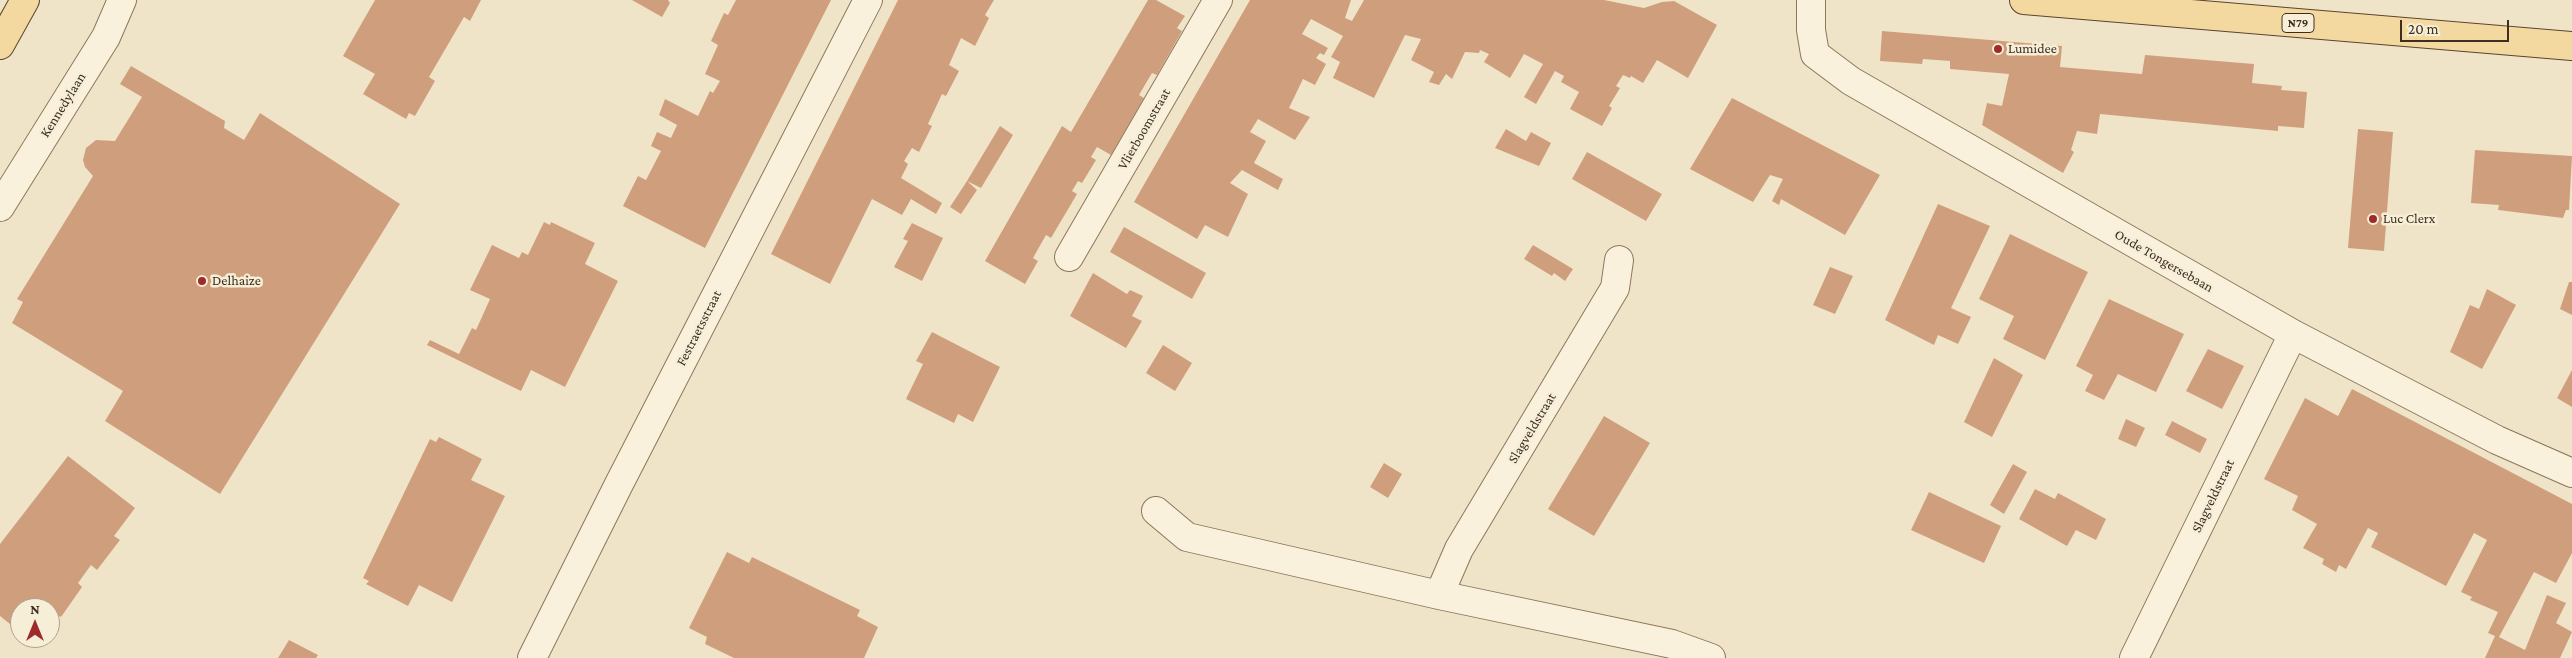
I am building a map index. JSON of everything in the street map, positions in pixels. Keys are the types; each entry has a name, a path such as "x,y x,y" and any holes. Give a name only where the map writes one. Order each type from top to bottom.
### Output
{"main road":[{"path":"0,45 25,0"},
{"name":"N79","path":"2024,0 2572,46"}],"street":[{"name":"Kennedylaan","path":"0,207 106,37 122,0"},
{"name":"Festraetsstraat","path":"532,658 619,484 868,0"},
{"name":"Vlierboomstraat","path":"1069,257 1218,0"},
{"name":"Oude Tongersebaan","path":"1810,0 1811,30 1815,54 1851,81 2292,334 2497,440 2572,473"},
{"name":"Slagveldstraat","path":"1439,595 1459,550 1615,288 1619,260"},
{"name":"Slagveldstraat","path":"2134,658 2292,334"},
{"path":"1156,511 1187,538 1439,595 1672,644 1711,658"}],"building":[{"path":"375,0 481,0 470,21 464,17 429,77 435,81 415,116 409,113 406,119 363,94 375,74 343,56"},
{"path":"632,0 668,0 670,3 662,17"},
{"path":"736,0 831,0 705,248 623,206 638,176 646,180 661,151 651,146 657,132 671,138 677,125 659,115 665,99 698,116 710,91 713,93 720,81 705,74 718,45 711,41 724,13 728,15"},
{"path":"898,0 994,0 985,15 989,18 975,46 961,38 949,65 959,71 946,96 942,94 928,124 932,126 919,152 912,148 904,161 908,164 901,178 942,203 936,214 911,199 902,215 872,199 830,284 771,254"},
{"path":"1148,0 1156,0 1185,16 1177,28 1182,31 1157,75 1152,73 1139,95 1144,98 1111,155 1097,147 1091,157 1096,160 1082,183 1078,181 1072,191 1077,194 1051,238 1046,235 1033,258 1038,261 1025,284 985,261 1062,126 1071,132"},
{"path":"1250,0 1351,0 1345,18 1352,21 1364,0 1604,0 1644,8 1662,2 1674,1 1717,25 1688,78 1657,60 1643,83 1631,76 1630,78 1623,75 1616,86 1620,88 1609,106 1612,108 1602,126 1570,109 1579,92 1561,82 1564,76 1555,71 1536,104 1524,97 1543,64 1524,54 1510,78 1484,62 1489,54 1480,50 1479,53 1465,52 1452,79 1446,74 1439,85 1429,82 1434,72 1411,60 1421,39 1405,35 1374,98 1333,78 1340,62 1331,57 1343,36 1311,19 1302,34 1328,48 1324,55 1320,53 1316,58 1326,64 1315,85 1303,79 1289,108 1310,117 1295,140 1258,119 1250,132 1266,141 1254,163 1283,179 1278,190 1242,170 1230,183 1248,194 1228,237 1205,225 1197,239 1134,202"},
{"path":"1882,31 2062,46 2060,67 2142,74 2145,55 2254,64 2252,83 2282,86 2281,90 2307,92 2304,128 2278,126 2278,131 2100,114 2097,134 2077,131 2071,150 2074,152 2063,173 1982,125 1987,103 2002,106 2009,74 1950,69 1950,61 1923,59 1922,64 1880,61"},
{"path":"131,66 225,121 224,128 244,140 260,113 400,204 220,494 105,421 123,391 12,323 23,302 17,299 93,176 85,167 83,160 86,148 96,140 115,141 142,97 120,84"},
{"path":"1732,98 1880,175 1845,235 1781,199 1779,205 1772,201 1783,179 1770,175 1753,202 1690,169"},
{"path":"1000,126 1013,135 981,188 967,181"},
{"path":"1506,129 1526,141 1531,132 1551,143 1539,166 1495,148"},
{"path":"2358,129 2393,132 2384,251 2348,248"},
{"path":"2475,150 2572,156 2569,210 2566,210 2563,218 2498,210 2499,205 2471,203"},
{"path":"1587,152 1662,194 1646,221 1572,179"},
{"path":"967,181 977,190 961,214 950,207"},
{"path":"1938,204 1990,226 1951,308 1971,317 1958,344 1938,335 1934,345 1885,320"},
{"path":"544,222 550,225 551,222 595,243 585,264 618,281 565,387 531,370 521,391 427,345 430,340 459,354 472,328 476,330 490,299 470,290 492,245 519,258 522,252 528,255"},
{"path":"912,223 943,238 922,281 894,267 908,241 903,239"},
{"path":"1124,227 1206,273 1192,299 1110,252"},
{"path":"2010,234 2088,272 2045,360 2003,339 2014,316 1979,299"},
{"path":"1533,245 1573,269 1565,281 1554,273 1552,276 1524,259"},
{"path":"1830,267 1853,276 1835,314 1813,305"},
{"path":"1093,273 1127,294 1130,290 1143,296 1132,316 1142,321 1126,348 1070,316"},
{"path":"2569,282 2572,282 2572,315 2560,309"},
{"path":"2487,289 2516,305 2482,369 2450,352 2470,305 2479,309"},
{"path":"2109,299 2184,334 2156,392 2118,374 2104,400 2085,391 2093,375 2076,366"},
{"path":"932,332 1000,367 973,422 958,414 954,423 906,399 923,364 916,361"},
{"path":"1163,345 1192,363 1175,391 1146,373"},
{"path":"2208,349 2244,366 2222,409 2186,391"},
{"path":"1994,358 2023,375 1992,437 1964,422"},
{"path":"2572,370 2572,407 2557,398"},
{"path":"2352,389 2572,504 2572,553 2556,583 2534,572 2499,637 2525,650 2547,595 2566,603 2556,623 2572,632 2560,658 2485,658 2495,636 2488,633 2498,612 2470,600 2472,597 2461,592 2487,540 2474,533 2446,586 2371,547 2378,533 2368,528 2346,569 2339,565 2336,572 2322,564 2324,559 2303,548 2317,524 2292,510 2298,496 2264,479 2305,398 2338,416"},
{"path":"1604,416 1650,443 1594,536 1548,509"},
{"path":"2126,419 2145,428 2136,447 2118,439"},
{"path":"2172,421 2207,439 2200,453 2165,435"},
{"path":"439,437 482,459 471,480 505,496 452,602 419,585 408,606 366,584 369,581 363,578 430,439 436,442"},
{"path":"68,456 135,508 114,536 120,540 97,570 91,565 78,583 82,587 61,617 60,598 10,598 10,624 0,616 0,544"},
{"path":"1384,463 1402,474 1388,498 1370,487"},
{"path":"2013,464 2027,472 2004,514 1990,505"},
{"path":"2035,489 2055,499 2058,493 2106,519 2096,540 2076,530 2067,546 2019,519"},
{"path":"1929,492 2001,526 1984,563 1911,530"},
{"path":"727,552 749,563 752,557 860,610 857,616 878,627 864,658 734,658 705,644 707,637 689,628"},
{"path":"289,640 318,655 316,658 278,658"}],"place":[{"name":"Lumidee","path":"1998,49"},
{"name":"Luc Clerx","path":"2373,219"},
{"name":"Delhaize","path":"202,281"}]}
